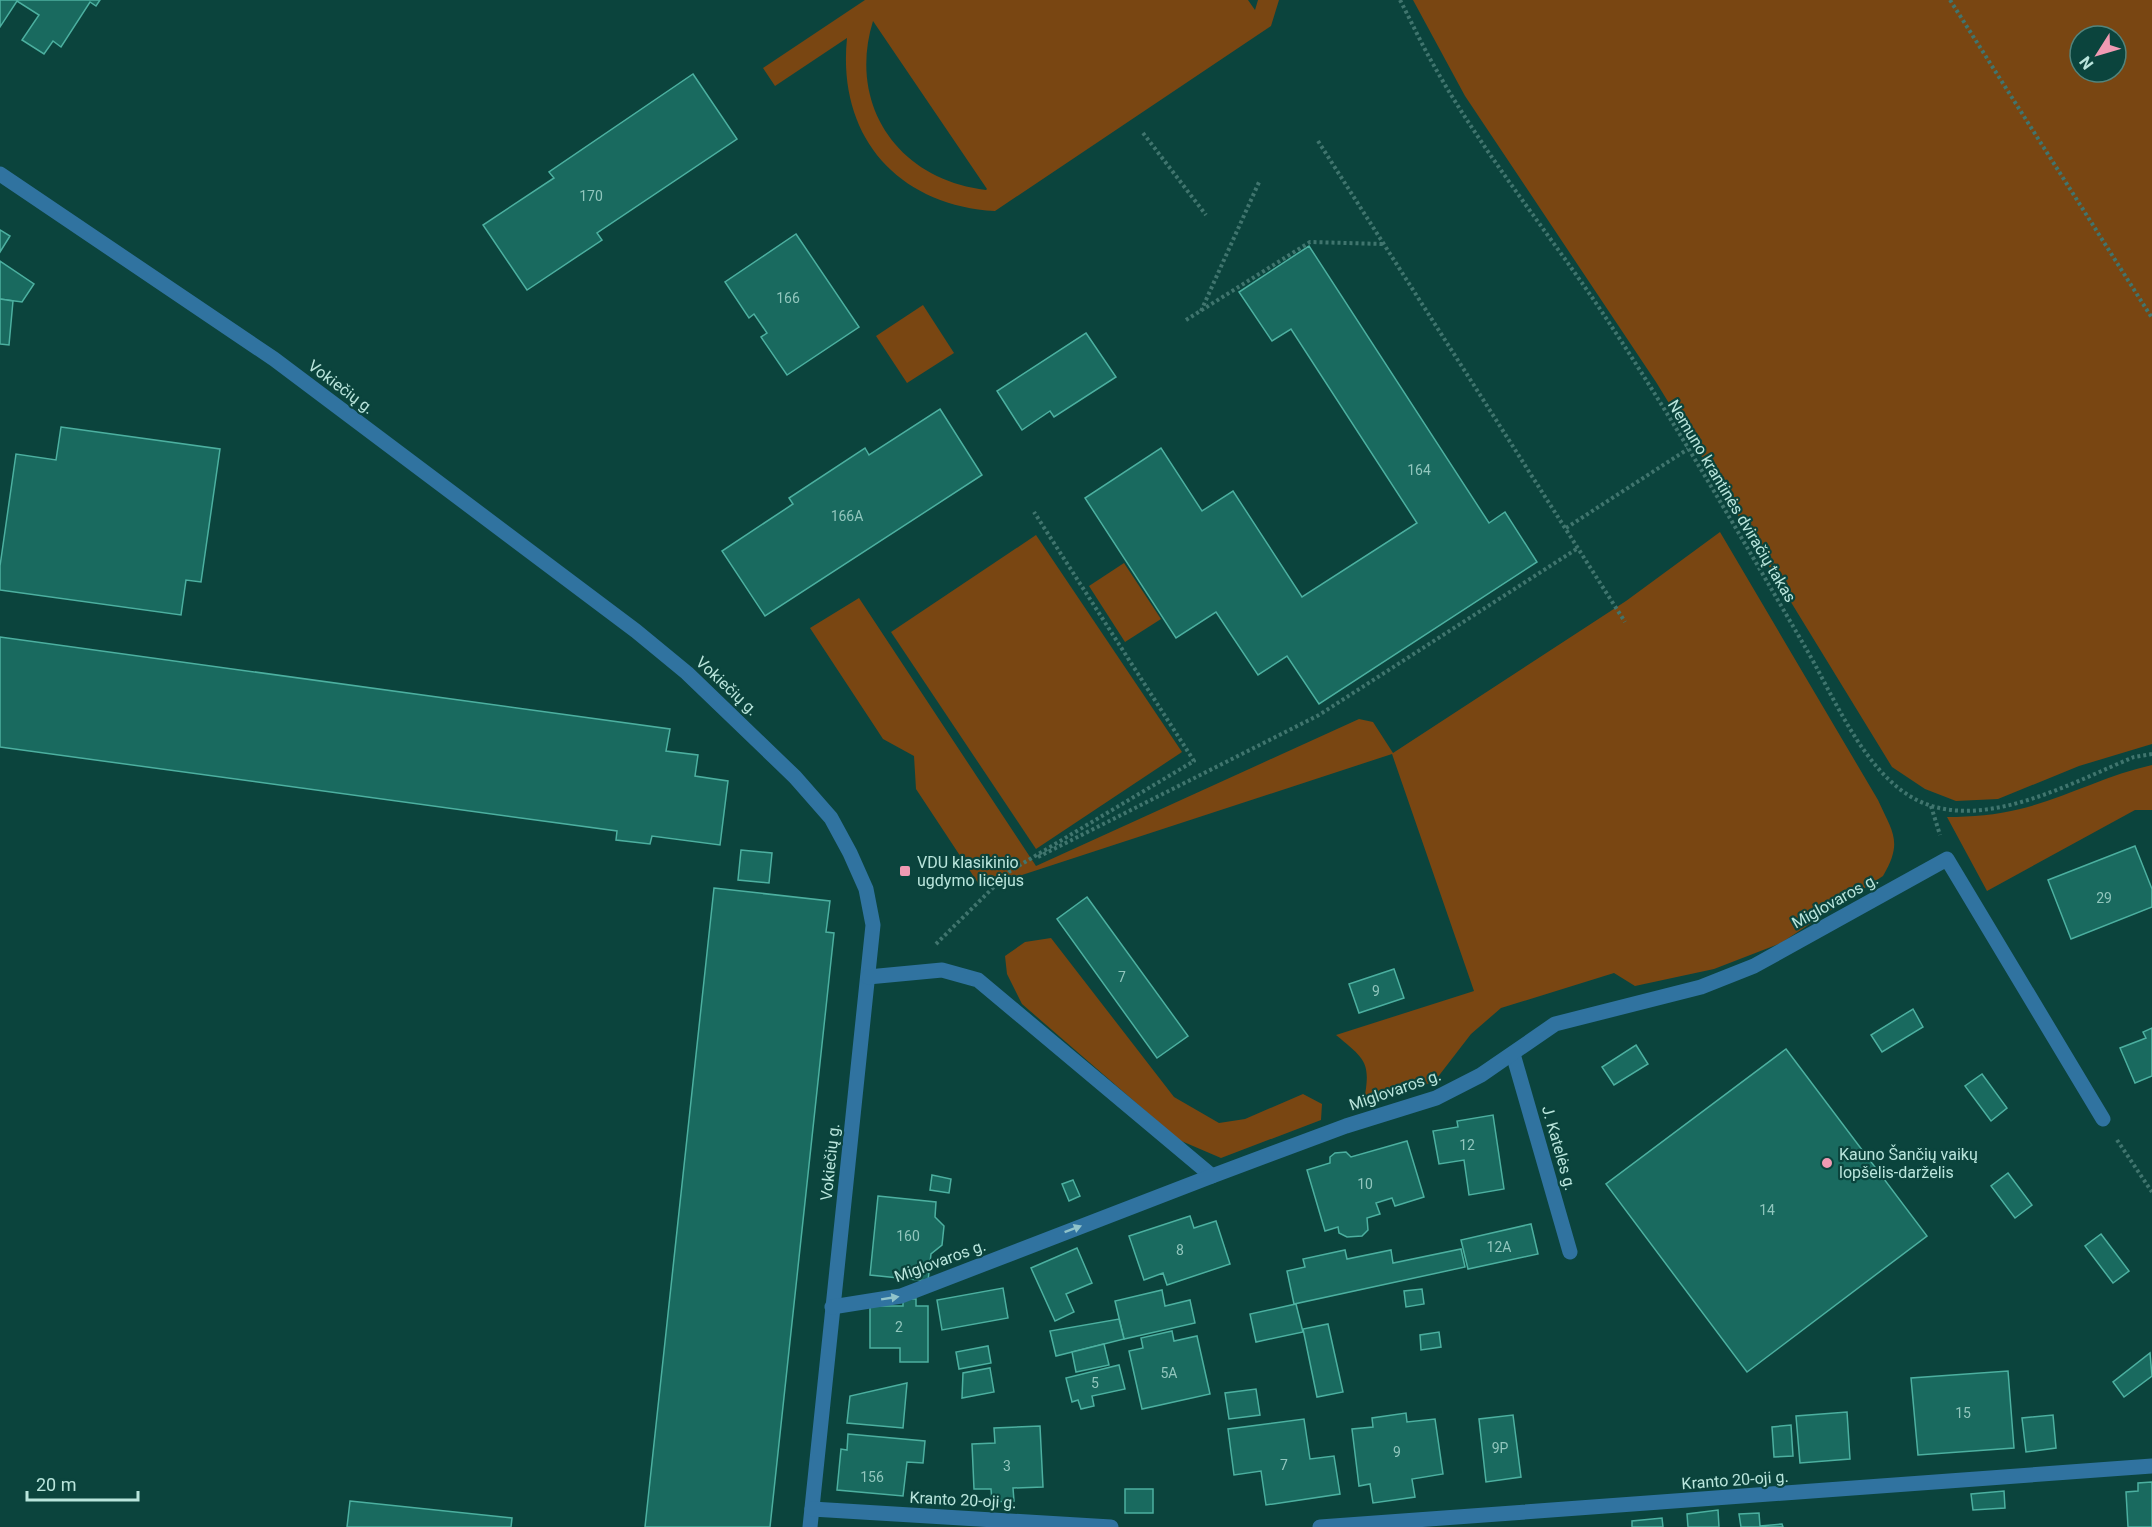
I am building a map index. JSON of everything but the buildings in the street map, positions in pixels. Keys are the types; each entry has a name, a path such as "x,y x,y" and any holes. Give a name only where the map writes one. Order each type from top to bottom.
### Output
{"street":[{"name":"Vokiečių g.","path":"0,174 274,359 636,631 719,703 795,777 831,818 866,889 873,925 810,1527"},
{"name":"Miglovaros g.","path":"832,1307 901,1296 1346,1126 1436,1098 1513,1054 1555,1024 1701,987 1754,966 1947,859 2103,1119"},
{"path":"868,977 942,970 978,981 1212,1176"},
{"name":"J. Katelės g.","path":"1513,1054 1570,1251"},
{"name":"Kranto 20-oji g.","path":"1320,1527 2152,1466"},
{"name":"Kranto 20-oji g.","path":"812,1509 1111,1527"}],"path":[{"name":"Nemuno krantinės dviračių takas","path":"1400,0 1445,84 1601,311 1688,449 1856,738 1890,780 1916,800 1946,810 1996,807 2023,801 2134,757 2152,754"},
{"path":"1950,0 2152,318"},
{"path":"1143,133 1206,216"},
{"path":"1318,141 1626,622"},
{"path":"1200,312 1260,180"},
{"path":"1186,320 1310,242 1383,244"},
{"path":"1566,528 1688,449"},
{"path":"906,973 1010,872 1194,760 1034,512"},
{"path":"1010,872 1319,715 1578,548"},
{"path":"2103,1119 2152,1192"}],"shaded area":[{"path":"865,0 1248,0 1255,10 1258,0 1279,0 1271,26 995,211 960,206 929,195 902,179 881,159 864,134 852,106 846,73 847,38 775,86 763,68","holes":["873,21 987,189 955,183 928,171 905,155 887,134 874,109 867,82 867,52"]},
{"path":"1413,0 2152,0 2152,744 2079,766 1998,799 1956,801 1925,789 1892,767 1656,382 1465,96"},
{"path":"923,305 954,353 907,383 876,336"},
{"path":"1720,532 1878,800 1894,838 1893,854 1883,876 1781,943 1714,969 1635,986 1614,973 1501,1008 1471,1034 1434,1082 1364,1101 1367,1078 1364,1063 1354,1050 1336,1035 1474,991 1392,754 1022,875 980,886 916,789 914,756 883,739 810,628 859,598 1036,866 1359,719 1373,722 1393,753 1626,601"},
{"path":"1036,535 1182,752 1036,849 891,632"},
{"path":"1124,563 1161,619 1125,642 1089,586"},
{"path":"2152,765 2152,810 2135,810 1987,891 1947,817 1966,817 2020,809"},
{"path":"1051,938 1174,1097 1219,1123 1245,1119 1303,1094 1322,1104 1321,1120 1221,1158 1179,1140 1022,1004 1007,974 1005,956 1025,942"}],"place":[{"name":"VDU klasikinio ugdymo licėjus","path":"905,871"},
{"name":"Kauno Šančių vaikų lopšelis-darželis","path":"1827,1163"}]}
